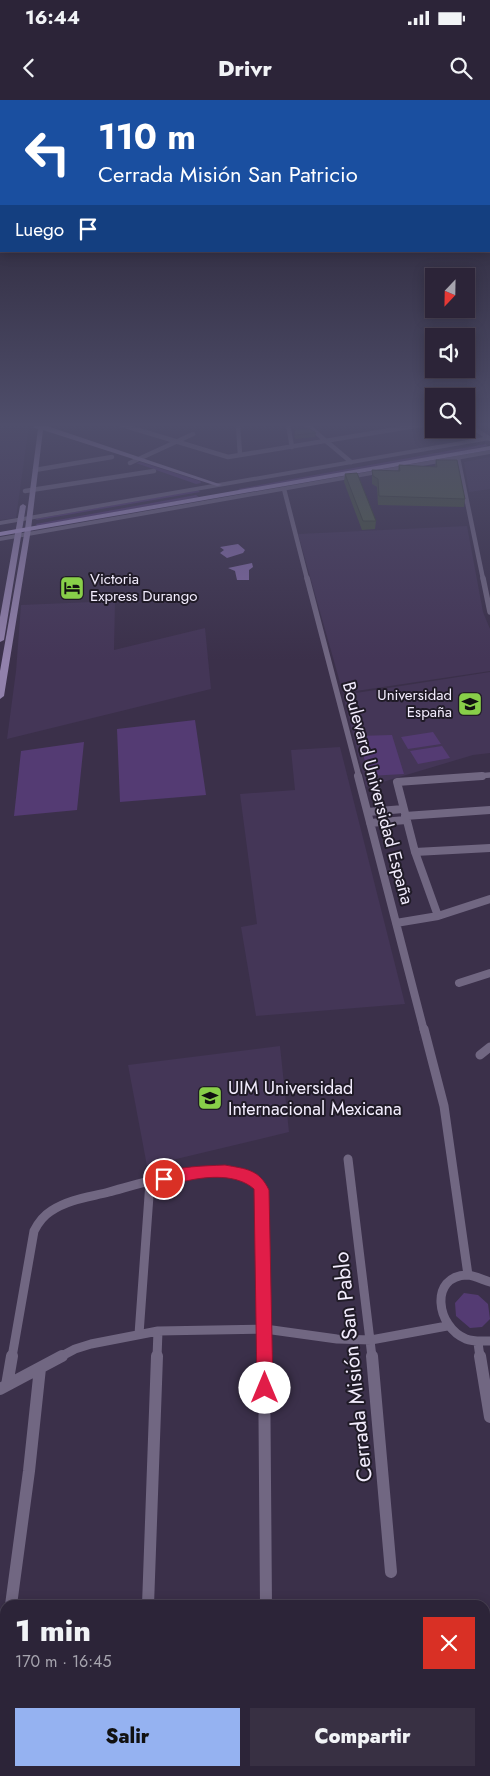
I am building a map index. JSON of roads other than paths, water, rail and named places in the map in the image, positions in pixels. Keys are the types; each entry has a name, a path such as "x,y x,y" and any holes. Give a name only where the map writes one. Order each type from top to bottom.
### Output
{"main road":[{"path":"0,696 27,503"},
{"path":"0,534 24,527 158,503"},
{"path":"0,528 24,527 94,518 171,503"},
{"path":"87,524 94,518"},
{"path":"0,640 24,527"}],"street":[{"path":"0,539 24,527 134,503"},
{"path":"0,523 24,527 87,524 204,503"},
{"name":"Boulevard Universidad España","path":"288,503 444,1106 468,1275"},
{"path":"467,503 490,612"},
{"path":"438,916 404,815 397,788 398,781 490,775"},
{"path":"368,812 404,815 490,810"},
{"path":"370,823 404,815"},
{"path":"415,852 490,848"},
{"path":"396,923 438,916 490,899"},
{"path":"459,983 490,973"},
{"path":"480,1055 490,1047"},
{"name":"Cerrada Misión San Pablo","path":"348,1159 371,1340 391,1572"},
{"path":"3,1387 36,1225 46,1214 63,1204 192,1173 225,1172 249,1176 254,1179 262,1190 265,1329 266,1600"},
{"path":"139,1334 150,1182"},
{"path":"490,1282 481,1277 460,1276 450,1281 440,1296 440,1308 448,1326 460,1336 478,1343 490,1341"},
{"path":"3,1387 70,1352 90,1344 158,1331 265,1329 337,1338 371,1340 448,1326"},
{"path":"148,1600 158,1331"},
{"path":"478,1343 490,1417"},
{"path":"12,1600 29,1471 40,1368"}],"place":[{"name":"Victoria Express Durango","path":"72,588"},
{"name":"Universidad España","path":"470,704"},
{"name":"UIM Universidad Internacional Mexicana","path":"210,1098"}]}
